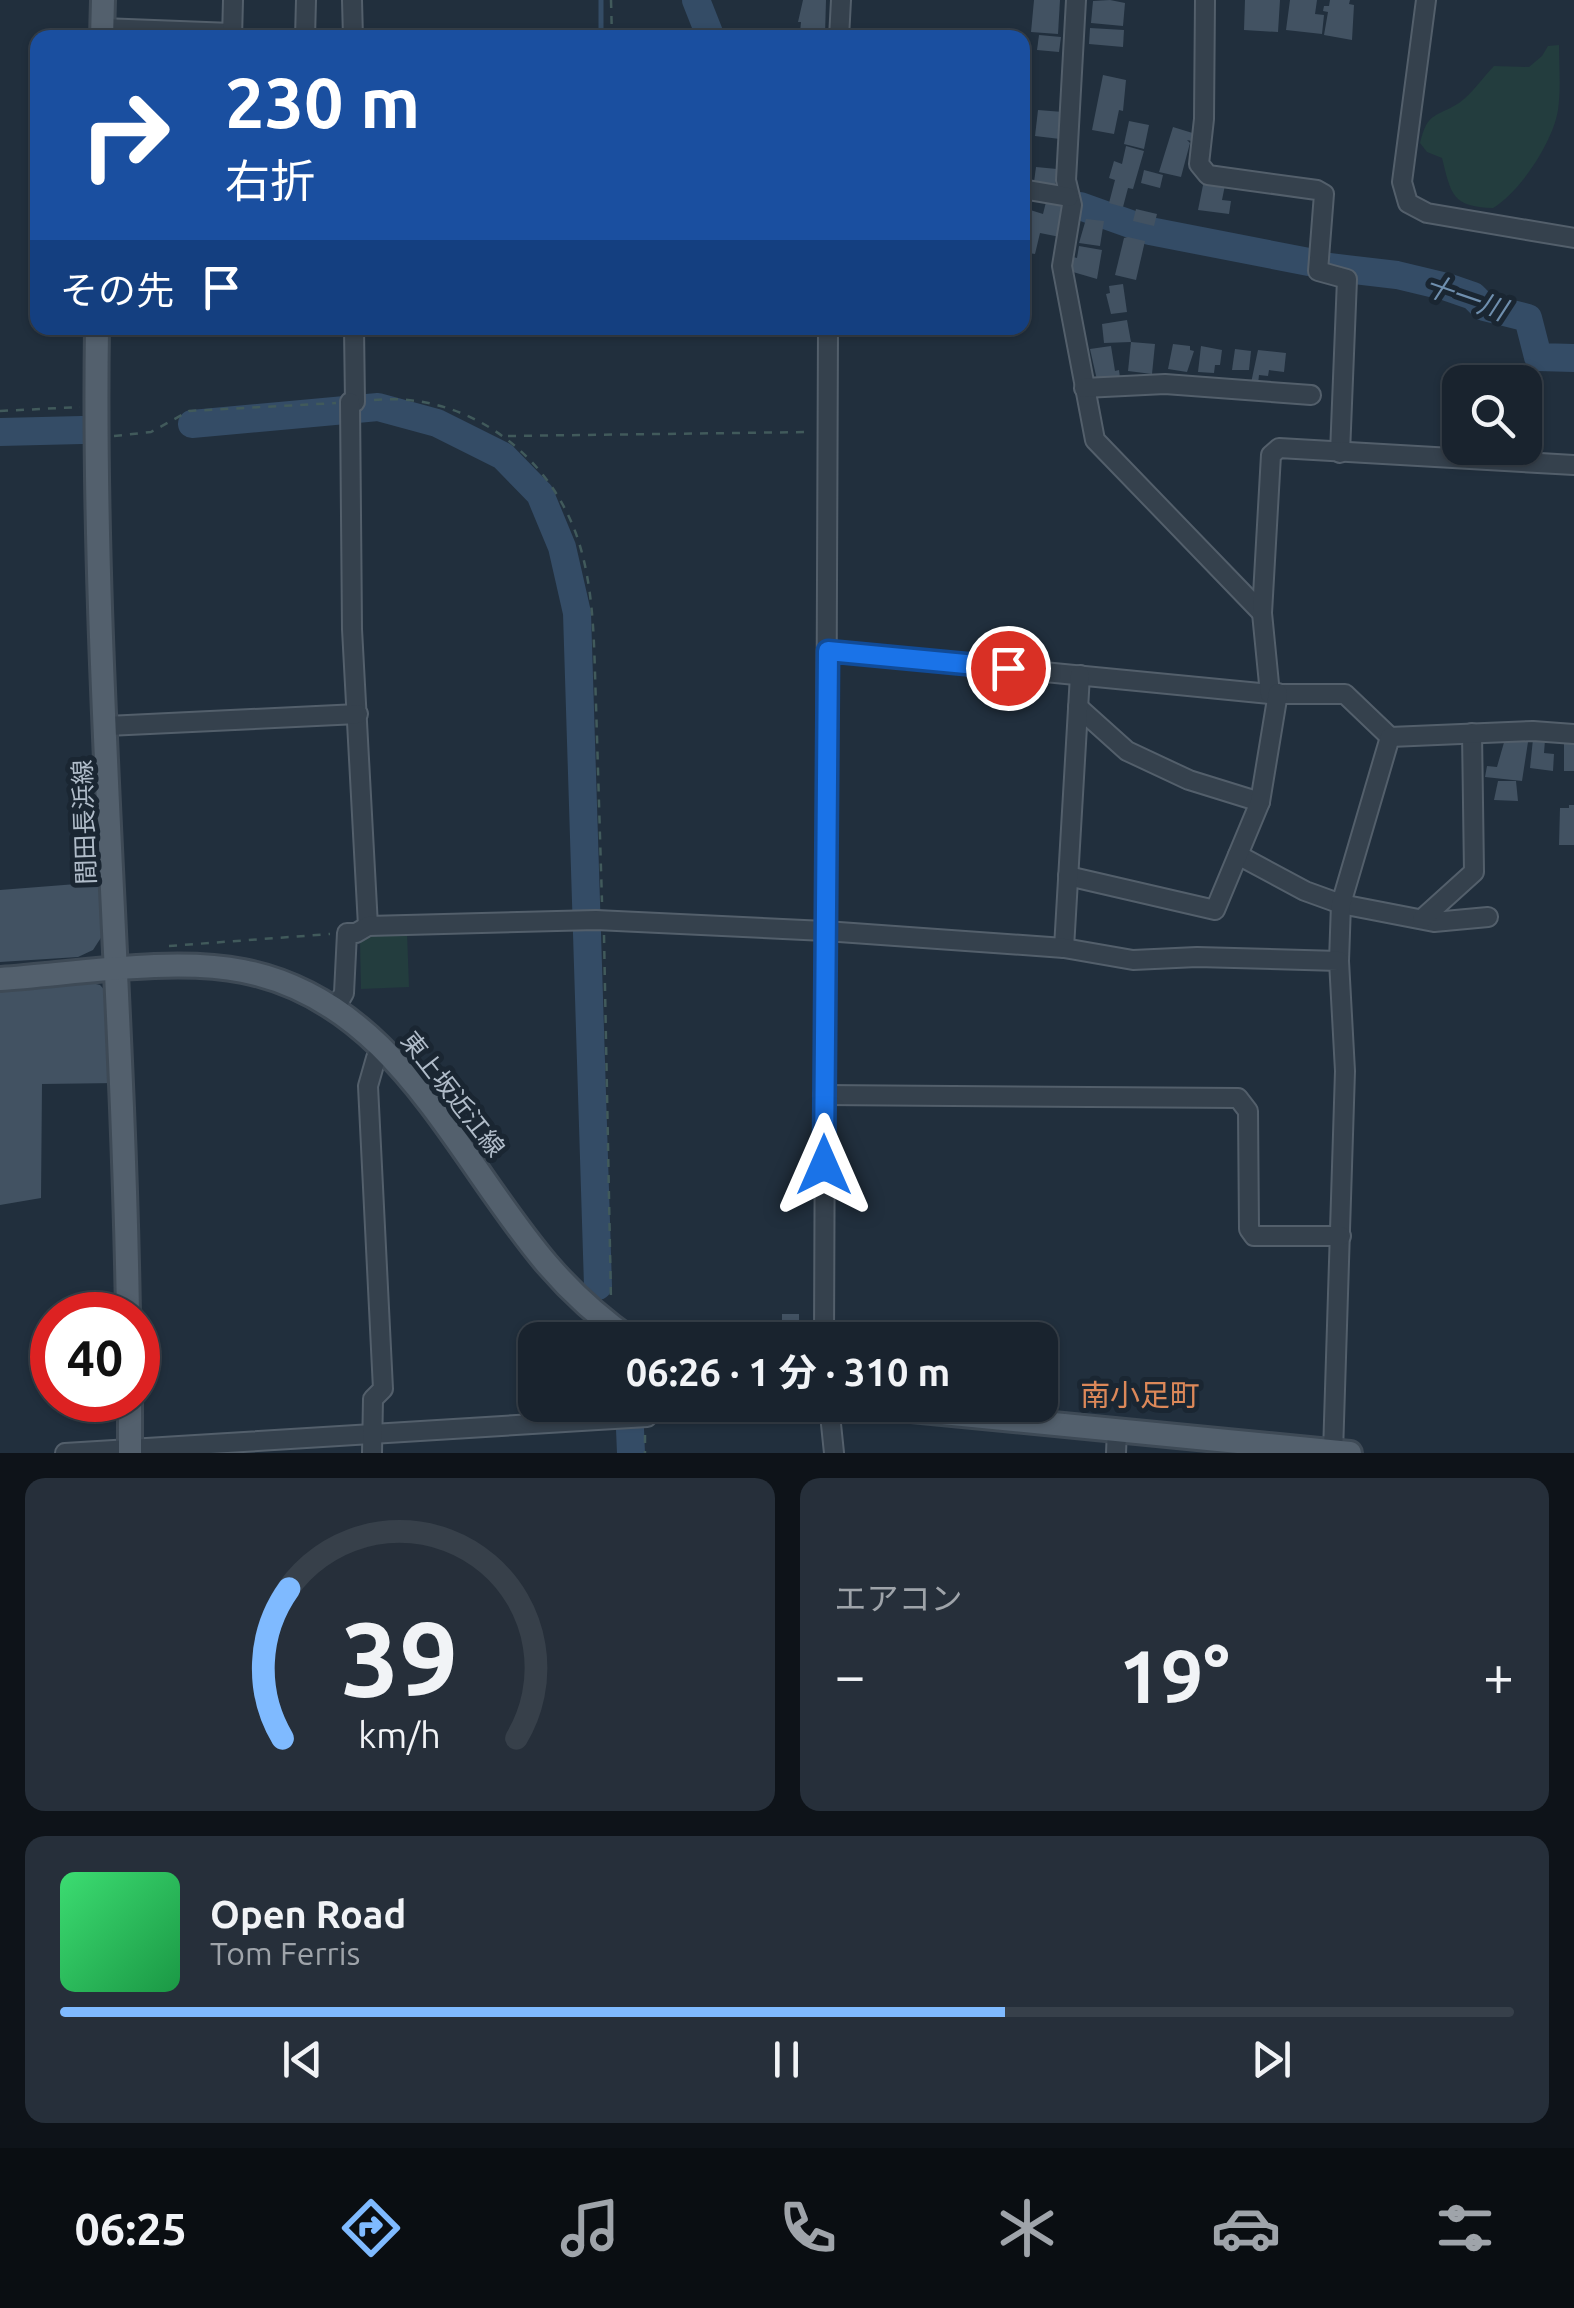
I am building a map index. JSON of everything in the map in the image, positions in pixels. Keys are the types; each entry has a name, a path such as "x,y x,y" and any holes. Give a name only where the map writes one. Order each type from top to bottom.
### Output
{"main road":[{"path":"102,0 102,30"},
{"name":"間田長浜線","path":"97,335 96,438 127,1292"},
{"name":"東上坂近江線","path":"0,979 174,966 240,970 266,976 336,1008 383,1047 420,1090 548,1265 606,1322"},
{"path":"130,1422 130,1451"},
{"path":"978,1422 1116,1442 1338,1452"}],"street":[{"path":"232,30 233,0"},
{"path":"305,30 306,0"},
{"path":"352,0 352,30"},
{"path":"839,30 841,0"},
{"path":"1076,0 1066,180 1072,205 1062,266 1095,440 1262,613"},
{"path":"1205,0 1204,119 1199,164 1208,175 1324,194 1318,271 1347,279 1340,452"},
{"path":"1426,0 1402,182 1408,204 1428,213 1574,238"},
{"path":"1030,190 1069,197"},
{"path":"354,335 352,628 368,926"},
{"path":"824,1322 828,335"},
{"path":"1084,388 1165,384 1311,395"},
{"path":"1068,876 1215,910 1260,802 1274,694 1262,613 1271,455 1279,448 1574,465"},
{"path":"828,651 1274,694 1345,694 1390,737 1533,731 1574,734"},
{"path":"1064,948 1080,675"},
{"path":"1078,707 1127,751 1188,780 1260,802"},
{"path":"107,726 358,714"},
{"path":"1422,919 1474,872 1472,733"},
{"path":"1338,1452 1345,1070 1339,962 1341,904 1390,737"},
{"path":"1238,854 1304,891 1341,904 1434,922 1488,917"},
{"path":"336,1008 344,993 347,933 368,926 592,921 825,931 1064,948 1134,960 1197,957 1339,962"},
{"path":"372,1453 373,1400 383,1389 368,1086 383,1047"},
{"path":"823,1096 1238,1098 1248,1111 1249,1229 1254,1236 1341,1236"},
{"path":"66,1453 558,1422"},
{"path":"831,1422 834,1453"}],"path":[{"path":"611,0 612,30"},
{"path":"96,438 151,432 189,411 386,399 427,403 484,421 506,437 535,464 563,504 582,551 593,611 592,921 612,1298 606,1322"},
{"path":"0,411 96,406"},
{"path":"506,437 828,432"},
{"path":"164,946 347,933"}],"green space":[{"path":"1559,45 1558,110 1550,137 1534,165 1493,208 1461,201 1451,189 1442,158 1427,152 1420,143 1426,125 1464,99 1494,66 1529,67 1548,46"},
{"path":"366,932 407,932 409,987 361,989 360,942"}],"building":[{"path":"803,0 826,0 825,30 800,30"},
{"path":"1034,0 1060,0 1058,34 1031,32"},
{"path":"1245,0 1280,0 1278,32 1244,30"},
{"path":"1290,0 1317,0 1315,14 1324,15 1322,34 1286,30"},
{"path":"1330,0 1350,0 1349,4 1354,5 1352,40 1324,35 1328,12 1323,11"},
{"path":"1093,1 1125,3 1123,26 1091,23"},
{"path":"1090,28 1124,30 1123,47 1089,44"},
{"path":"1039,35 1061,37 1059,52 1037,50"},
{"path":"1103,75 1126,80 1123,111 1119,110 1114,134 1092,130"},
{"path":"1038,110 1063,112 1060,139 1035,136"},
{"path":"1129,121 1149,125 1144,149 1124,144"},
{"path":"1173,127 1199,135 1196,142 1187,140 1190,143 1181,177 1159,172"},
{"path":"1126,146 1144,151 1133,189 1128,188 1123,207 1109,203 1115,180 1109,178 1114,161 1122,164"},
{"path":"1036,167 1057,169 1055,185 1034,182"},
{"path":"1144,170 1163,175 1160,188 1141,183"},
{"path":"1204,180 1225,185 1222,200 1231,201 1229,214 1198,210"},
{"path":"1047,198 1067,202 1060,237 1040,233 1035,254 1030,253 1030,210 1043,214"},
{"path":"1136,209 1157,214 1154,226 1133,221"},
{"path":"1086,219 1104,221 1100,246 1079,243"},
{"path":"1124,238 1145,241 1136,280 1115,275"},
{"path":"1079,246 1102,250 1097,279 1073,272 1073,257 1077,258"},
{"path":"1123,284 1127,312 1111,314 1106,294 1110,293 1109,286"},
{"path":"1127,320 1131,342 1104,343 1102,324"},
{"path":"1131,342 1155,344 1152,374 1128,371"},
{"path":"1173,344 1190,346 1194,351 1187,372 1168,369"},
{"path":"1111,346 1120,378 1097,380 1090,349"},
{"path":"1201,346 1222,350 1220,365 1215,365 1214,373 1198,372"},
{"path":"1235,349 1251,351 1249,370 1232,370"},
{"path":"1258,350 1286,353 1284,372 1269,370 1268,376 1259,375 1258,384 1251,383"},
{"path":"1505,739 1528,742 1522,781 1485,777 1487,766 1497,767"},
{"path":"1533,739 1545,740 1544,753 1554,754 1553,771 1530,768"},
{"path":"1564,739 1574,740 1574,771 1564,771"},
{"path":"1498,781 1516,781 1518,801 1494,800"},
{"path":"1574,805 1574,845 1559,845 1560,808"},
{"path":"102,882 104,933 93,950 78,957 0,962 0,890"},
{"path":"100,985 110,996 117,1083 42,1084 41,1198 0,1205 0,986"},
{"path":"782,1314 799,1314 799,1322 782,1322"}],"waterway":[{"path":"601,0 601,30"},
{"name":"十一川","path":"696,0 708,30"},
{"name":"十一川","path":"1080,206 1150,231 1314,263"},
{"name":"十一川","path":"1329,267 1397,275 1473,296 1484,307 1528,318 1538,357 1574,358"},
{"path":"192,424 378,407 437,423 503,456 540,494 562,547 577,613 598,1286"},
{"path":"0,432 82,430"},
{"path":"630,1422 631,1453"}],"district":[{"name":"南小足町","path":"1140,1395"}],"route":[{"path":"824,1165 828,651 1008,668"}]}
